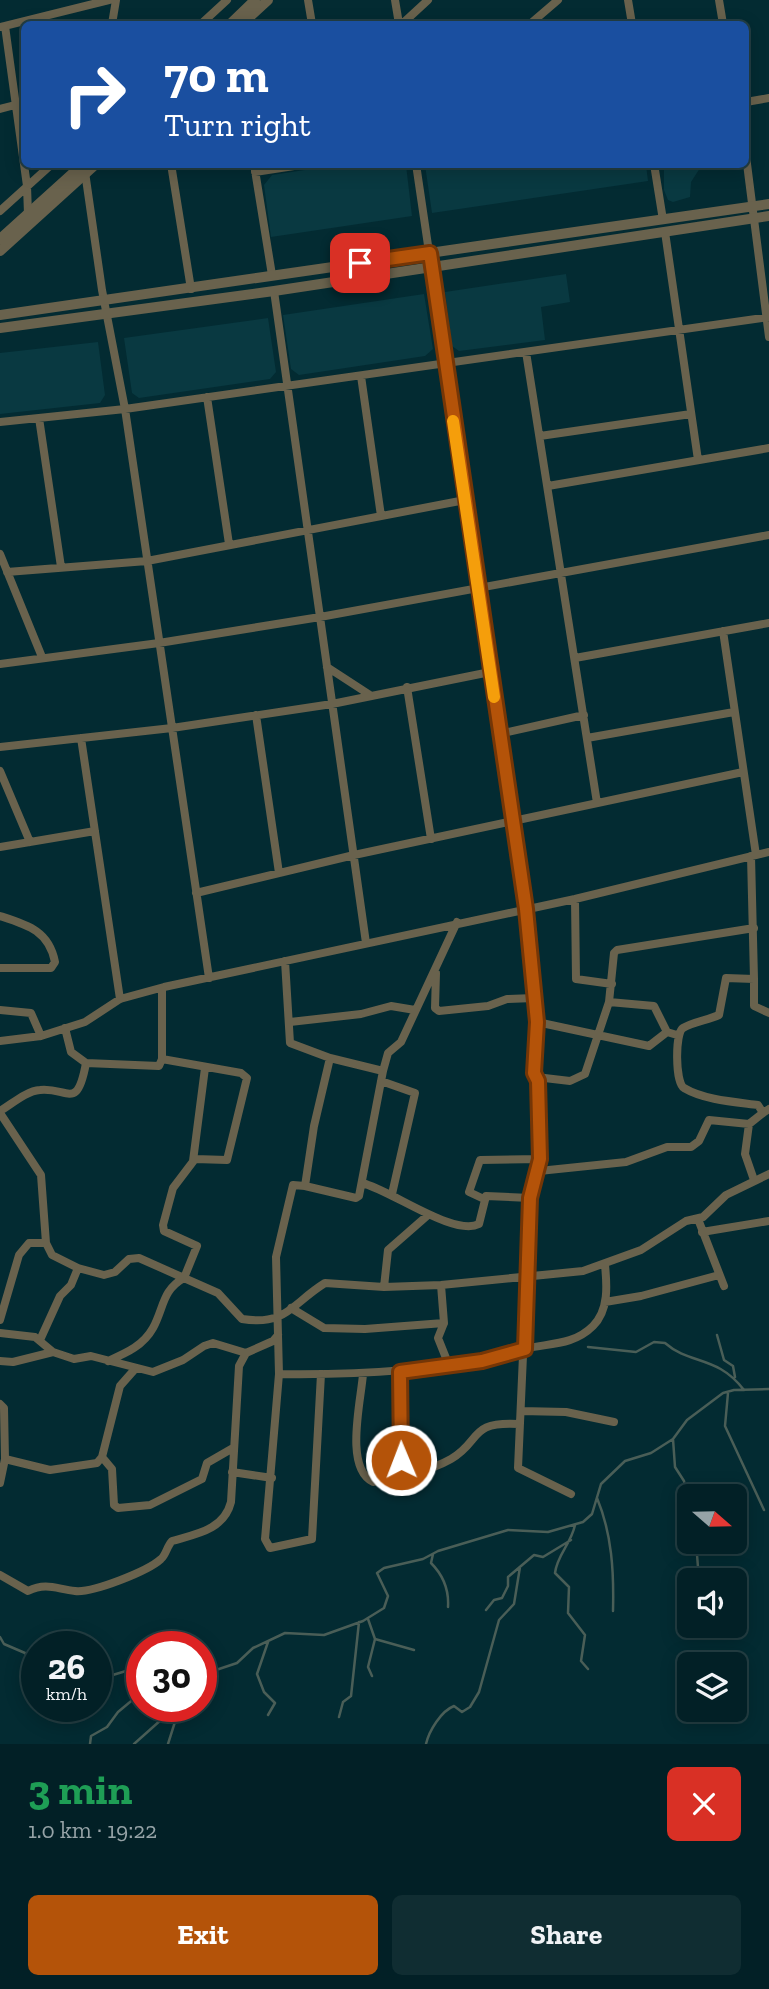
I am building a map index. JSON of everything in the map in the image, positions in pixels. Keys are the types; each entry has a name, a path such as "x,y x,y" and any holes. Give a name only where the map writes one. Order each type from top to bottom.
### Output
{"street":[{"path":"23,21 110,0"},
{"path":"112,21 116,0"},
{"path":"204,21 227,0"},
{"path":"233,21 256,0"},
{"path":"245,21 268,0"},
{"path":"308,0 312,21"},
{"path":"395,0 400,21"},
{"path":"404,21 428,0"},
{"path":"628,0 632,21"},
{"path":"719,0 722,21"},
{"path":"533,21 554,1"},
{"path":"21,21 2,26 21,146"},
{"path":"749,101 769,98"},
{"path":"0,109 15,105"},
{"path":"24,168 28,214"},
{"path":"0,211 47,168"},
{"path":"0,239 84,168"},
{"path":"0,251 84,168"},
{"path":"84,168 106,312 125,409 209,978"},
{"path":"172,168 191,289"},
{"path":"255,168 272,275"},
{"path":"417,168 526,909 537,1022 536,1077 540,1159 530,1198 518,1468 571,1494"},
{"path":"655,168 663,220"},
{"path":"748,168 769,337"},
{"path":"0,315 769,204"},
{"path":"0,328 274,291 769,216"},
{"path":"665,232 677,330 698,460"},
{"path":"274,291 366,943"},
{"path":"0,422 125,409 767,317"},
{"path":"526,352 597,803"},
{"path":"361,376 381,516"},
{"path":"207,397 229,544"},
{"path":"540,436 691,414"},
{"path":"39,418 61,567"},
{"path":"548,486 769,448"},
{"path":"7,572 147,561 465,500"},
{"path":"0,664 159,643 320,617 769,535"},
{"path":"0,554 42,657"},
{"path":"575,658 769,623"},
{"path":"723,631 754,855 754,1006 769,1013"},
{"path":"327,667 370,695"},
{"path":"0,747 172,728 332,704 491,672"},
{"path":"407,687 431,839"},
{"path":"587,738 734,712"},
{"path":"256,715 279,873"},
{"path":"499,734 584,715"},
{"path":"81,738 120,999"},
{"path":"0,771 30,842"},
{"path":"197,893 354,855 743,772"},
{"path":"0,847 95,831"},
{"path":"0,1041 41,1036 85,1022 120,999 162,988 457,922 575,899 769,852"},
{"path":"575,899 576,979 612,984"},
{"path":"0,916 21,923 48,940 55,962 51,968 0,968"},
{"path":"321,1374 310,1541 275,1548 266,1545 279,1374 275,1276 279,1236 293,1185 356,1198 362,1183 388,1053 401,1042 457,922"},
{"path":"536,1077 570,1081 580,1079 585,1074 600,1036 612,984 614,953 617,950 754,928"},
{"path":"285,961 291,1044 330,1058 383,1071"},
{"path":"436,967 435,1009 439,1012 488,1006 507,999 534,999"},
{"path":"539,1171 626,1162 667,1147 684,1149 699,1141 709,1120 749,1124 766,1111 758,1105 723,1100 684,1088 678,1079 677,1035 682,1029 719,1015 726,978 754,979"},
{"path":"65,1028 71,1052 86,1063 156,1066 162,1059 162,988"},
{"path":"608,1002 654,1006 667,1032 677,1035"},
{"path":"290,1021 361,1014 391,1006 415,1010"},
{"path":"0,1010 32,1013 41,1036"},
{"path":"537,1022 649,1046 667,1032"},
{"path":"305,1186 314,1126 330,1058"},
{"path":"162,1059 241,1073 247,1078 227,1160 193,1161"},
{"path":"86,1063 83,1078 74,1093 67,1096 41,1090 30,1093 0,1112 41,1175 46,1243 52,1255 78,1268 109,1275 129,1259 139,1258 218,1293 242,1320 277,1320 325,1283 384,1287 440,1285 526,1279 605,1265 641,1250 686,1221 698,1219 726,1195 769,1174"},
{"path":"108,1361 136,1347 147,1337 167,1290 184,1278 197,1246 166,1232 163,1225 173,1188 193,1161 205,1068"},
{"path":"381,1082 415,1093 392,1194"},
{"path":"749,1124 745,1154 754,1180"},
{"path":"530,1198 491,1196 484,1199 469,1192 480,1160 540,1159"},
{"path":"362,1183 392,1194 394,1198 420,1207 428,1215 450,1223 478,1226 484,1199"},
{"path":"384,1287 388,1250 428,1215"},
{"path":"698,1219 724,1286"},
{"path":"702,1232 769,1221"},
{"path":"0,1320 19,1255 29,1244 46,1243"},
{"path":"279,1374 400,1372 448,1363 482,1361 525,1349 560,1344 578,1337 598,1321 605,1303 605,1265"},
{"path":"40,1340 60,1296 71,1285 78,1268"},
{"path":"605,1303 719,1275"},
{"path":"440,1285 444,1323 438,1338 448,1363"},
{"path":"291,1308 324,1328 365,1329 444,1323"},
{"path":"0,1333 40,1340 53,1352 74,1359 91,1356 153,1372 213,1343 246,1353"},
{"path":"0,1574 28,1591 45,1584 80,1591 113,1582 162,1559 172,1541 208,1531 229,1510 239,1366 246,1353 273,1341 278,1335"},
{"path":"0,1361 13,1362 53,1352"},
{"path":"5,1459 50,1470 94,1465 102,1457 120,1386 135,1369"},
{"path":"400,1372 399,1452 409,1474"},
{"path":"363,1374 355,1455 358,1467 373,1482 409,1474 454,1457 476,1432 502,1423 519,1424"},
{"path":"0,1404 5,1408 5,1459 0,1483"},
{"path":"521,1411 566,1412 614,1422"},
{"path":"102,1457 112,1469 114,1505 150,1506 202,1479 207,1463 233,1448"},
{"path":"232,1472 272,1478"}],"shaded area":[{"path":"318,168 406,168 412,216 271,237 264,185 272,175"},
{"path":"425,168 646,168 648,181 432,213"},
{"path":"664,168 700,168 691,182 690,197 673,202 668,200 664,190"},
{"path":"566,274 570,302 541,307 545,340 459,351 452,346 445,292"},
{"path":"424,294 433,349 425,356 299,375 291,369 283,315"},
{"path":"268,318 276,372 270,379 139,398 132,393 124,338"},
{"path":"98,342 105,395 100,403 0,414 0,353"}],"waterway":[{"path":"717,1335 724,1360 733,1366 735,1377"},
{"path":"588,1347 636,1352 654,1342 665,1343 684,1355 724,1371 744,1390"},
{"path":"217,1670 237,1663 253,1648 285,1633 324,1635 363,1621 384,1608 388,1596 377,1573 384,1568 423,1559 438,1551 508,1530 548,1532 583,1522 592,1514 601,1484 625,1461 651,1453 673,1439 687,1420 723,1393 769,1389"},
{"path":"728,1393 725,1426 764,1510"},
{"path":"673,1439 675,1467 685,1484"},
{"path":"597,1498 611,1553 613,1611"},
{"path":"575,1525 555,1573 569,1587 568,1613 585,1635 581,1661 588,1669"},
{"path":"486,1610 494,1600 502,1598 508,1586 508,1577 534,1555 543,1557 571,1540"},
{"path":"433,1554 431,1563 444,1584 448,1607"},
{"path":"697,1554 698,1568"},
{"path":"426,1744 430,1733 445,1712 454,1706 462,1712 470,1707 479,1692 499,1620 514,1604 520,1567"},
{"path":"368,1619 375,1639 414,1650"},
{"path":"339,1717 343,1702 351,1696 359,1622"},
{"path":"0,1637 4,1644 21,1651"},
{"path":"372,1676 368,1667 375,1639"},
{"path":"268,1642 257,1674 264,1692 275,1703 268,1715"},
{"path":"112,1675 126,1671"},
{"path":"90,1744 91,1736 107,1727 126,1705"},
{"path":"134,1744 159,1722"},
{"path":"168,1744 175,1722"}],"slow traffic":[{"path":"453,421 494,697"}],"route":[{"path":"360,263 430,253 444,364 526,909 537,1022 534,1073 538,1081 540,1159 530,1198 525,1349 482,1361 448,1363 400,1372 401,1460"}]}
